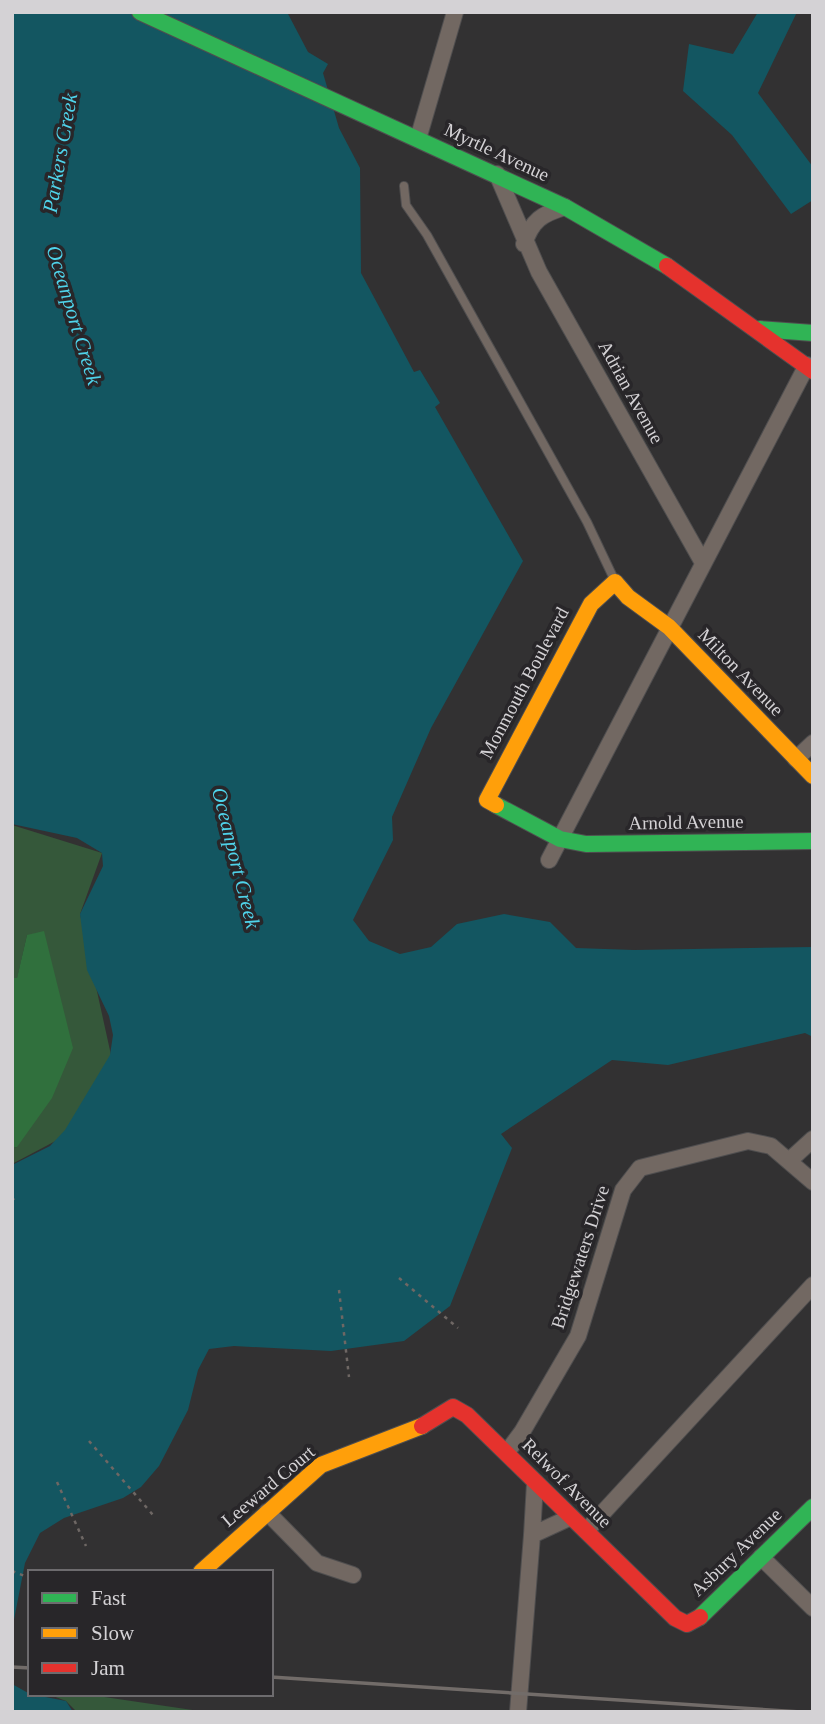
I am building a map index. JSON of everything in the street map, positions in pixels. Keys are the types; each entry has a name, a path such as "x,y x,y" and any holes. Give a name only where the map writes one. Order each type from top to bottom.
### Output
{"street":[{"name":"Myrtle Avenue","path":"140,12 565,207 658,260 811,365"},
{"path":"418,139 455,12"},
{"name":"Adrian Avenue","path":"497,174 524,244 702,561"},
{"path":"524,244 530,227 538,218 565,207"},
{"path":"759,329 813,333"},
{"path":"549,859 702,561 811,365"},
{"path":"615,582 628,597 669,627"},
{"name":"Monmouth Boulevard","path":"560,839 486,800 591,604 615,582"},
{"name":"Milton Avenue","path":"669,627 813,776"},
{"path":"796,760 813,743"},
{"name":"Arnold Avenue","path":"560,839 586,844 813,841"},
{"path":"790,1160 813,1139"},
{"name":"Bridgewaters Drive","path":"507,1452 522,1432 578,1336 623,1190 635,1172 663,1160 748,1141 771,1146 813,1182"},
{"path":"586,1531 813,1285"},
{"name":"Relwof Avenue","path":"410,1432 457,1408 507,1452 675,1618 687,1624"},
{"name":"Leeward Court","path":"203,1570 321,1465 410,1432"},
{"path":"518,1712 536,1483"},
{"name":"Asbury Avenue","path":"687,1624 697,1620 813,1507"},
{"path":"267,1512 317,1563 353,1575"},
{"path":"532,1535 571,1517"},
{"path":"761,1557 813,1608"}],"lane":[{"path":"404,186 409,210 426,235 587,522 615,582"}],"path":[{"path":"12,1200 17,1194"},
{"path":"399,1278 458,1328"},
{"path":"339,1290 349,1377"},
{"path":"89,1441 153,1515"},
{"path":"57,1482 86,1546"}],"green space":[{"path":"12,825 102,853 80,914 111,1055 63,1137 12,1164 12,1148 17,1147 27,935 17,979 12,978"},
{"path":"44,931 73,1048 52,1098 17,1147 12,1148 12,978 17,978 27,935"},
{"path":"53,1696 98,1696 206,1712 77,1712 66,1701"}],"water":[{"path":"12,12 287,12 308,52 328,64 323,73 339,128 360,168 361,273 414,372 420,370 440,403 435,407 523,561 431,728 392,817 393,840 353,920 369,941 400,954 431,947 457,924 504,914 550,922 576,948 634,950 813,947 813,1037 805,1033 668,1065 612,1060 501,1134 512,1148 450,1306 404,1341 331,1351 234,1346 209,1349 198,1370 188,1410 159,1466 141,1487 123,1498 64,1518 40,1533 25,1563 12,1630 12,1165 50,1146 65,1130 110,1055 113,1035 109,1016 87,970 80,914 103,866 102,853 77,838 12,824"},
{"path":"758,12 797,12 758,93 813,167 813,200 791,214 732,135 683,91 689,44 733,54"},
{"path":"12,1684 28,1693 28,1696 66,1701 73,1712 12,1712"}],"railway":[{"path":"12,1667 28,1668"},
{"path":"273,1677 801,1712"}],"traffic: fast":[{"path":"140,12 565,207 667,266"},
{"path":"760,329 813,333"},
{"path":"496,805 560,839 586,844 813,841"},
{"path":"700,1617 813,1507"}],"traffic: slow":[{"path":"496,805 487,800 591,604 615,582 628,597 669,627 813,776"},
{"path":"203,1570 321,1465 422,1426"}],"traffic: jam":[{"path":"667,266 813,371"},
{"path":"422,1426 453,1407 467,1415 675,1618 687,1624 700,1617"}],"water label":[{"name":"Parkers Creek","path":"60,153"},
{"name":"Oceanport Creek","path":"74,315"},
{"name":"Oceanport Creek","path":"236,858"}]}
